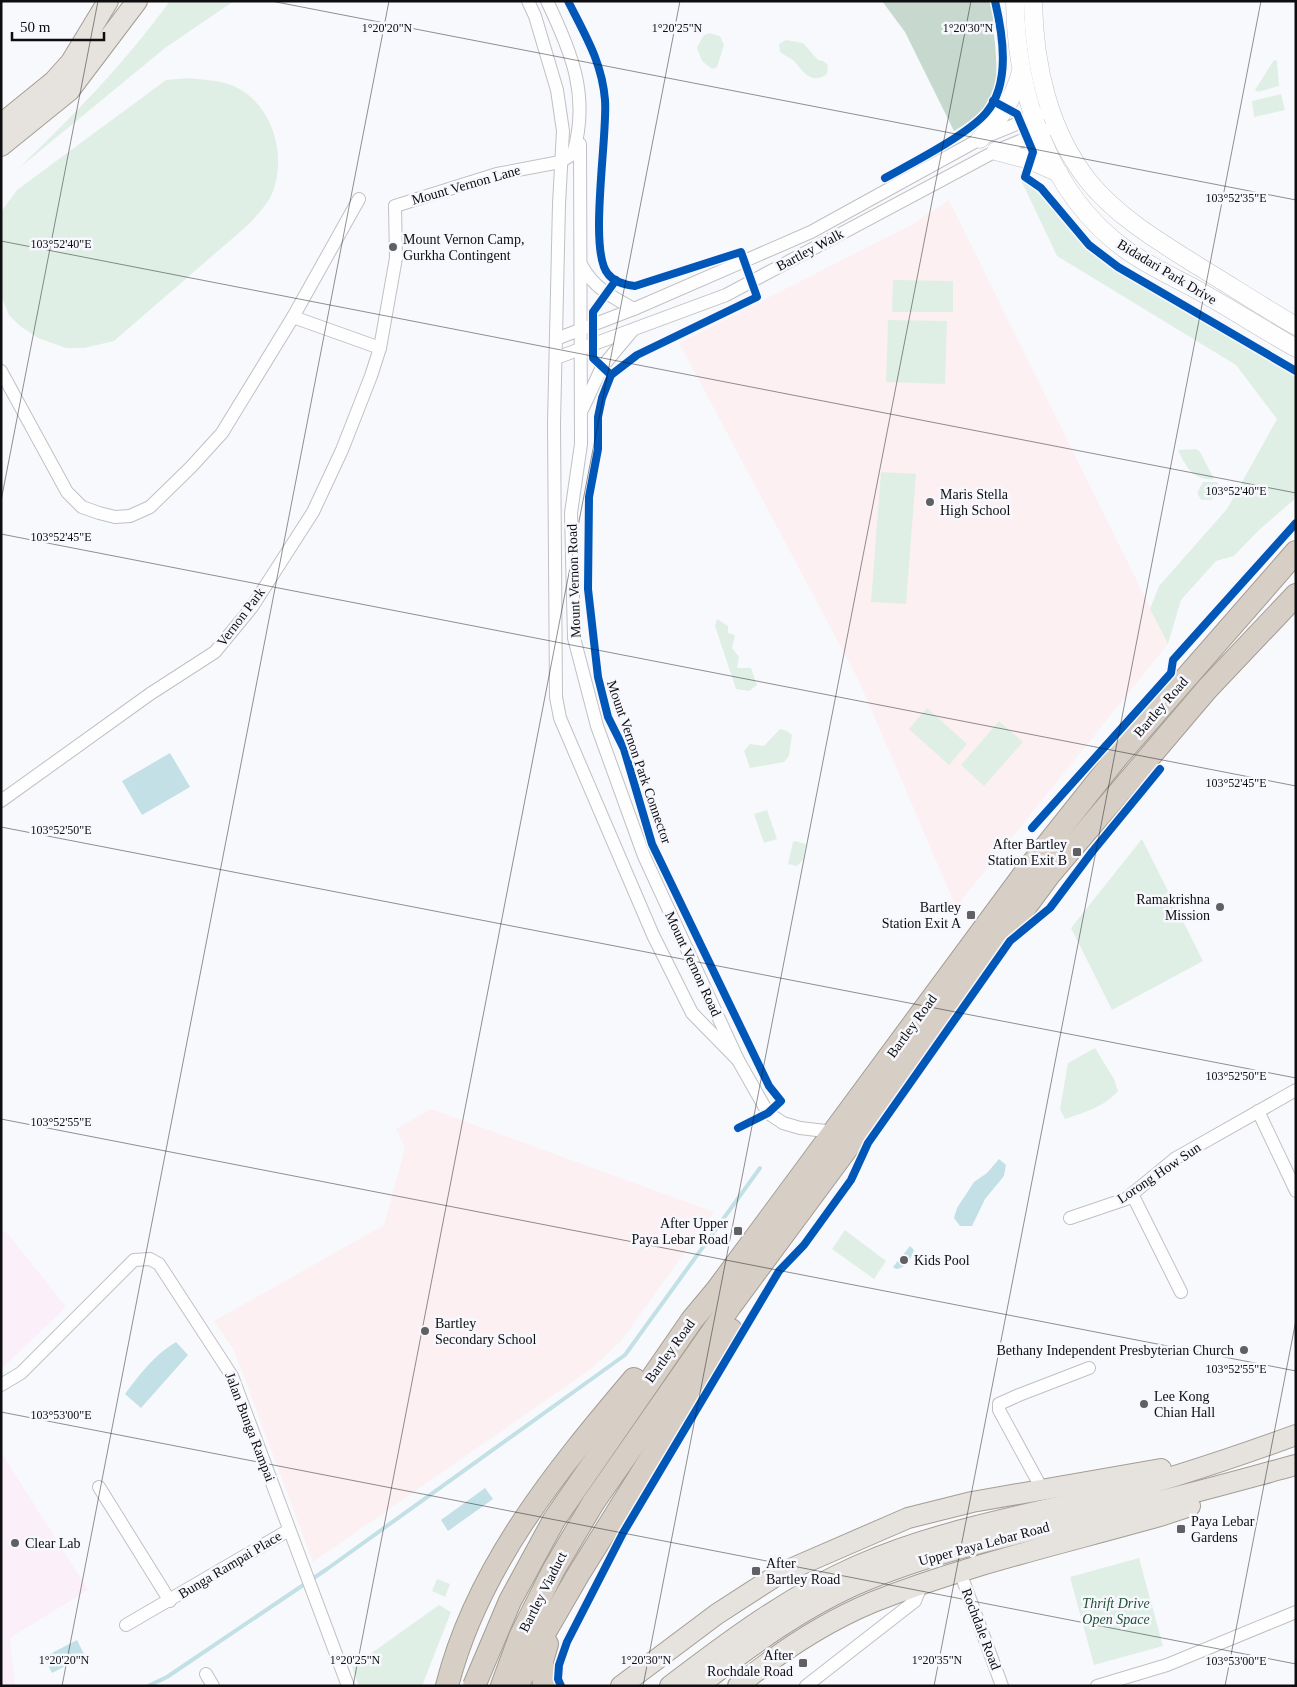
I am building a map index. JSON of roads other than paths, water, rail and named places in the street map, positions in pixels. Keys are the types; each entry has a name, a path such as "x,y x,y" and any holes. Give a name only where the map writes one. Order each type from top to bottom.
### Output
{"highway":[{"name":"Bartley Road","path":"554,1520 692,1320 834,1132 1032,863 1117,757 1296,552"},
{"name":"Bartley Road","path":"593,1503 765,1259 1049,875 1207,689 1296,595"},
{"path":"517,1686 554,1618 740,1314 758,1283 765,1259"},
{"path":"447,1686 470,1618 510,1540 565,1460 671,1337 681,1326 692,1320"},
{"name":"Bartley Viaduct","path":"502,1686 520,1637 549,1578 593,1503"},
{"name":"Bartley Viaduct","path":"474,1686 510,1601 554,1520"},
{"path":"544,1686 542,1661 554,1618"}],"main road":[{"path":"1,146 69,91 137,1"},
{"path":"1,124 54,81 71,62 106,2"},
{"name":"Upper Paya Lebar Road","path":"670,1686 733,1638 793,1598 857,1566 924,1540 1136,1488 1242,1455 1296,1435"},
{"name":"Upper Paya Lebar Road","path":"621,1686 718,1614 779,1574 908,1518 972,1502 1242,1455"},
{"name":"Upper Paya Lebar Road","path":"738,1686 808,1636 872,1603 960,1572 1160,1516 1296,1466"},
{"name":"Upper Paya Lebar Road","path":"698,1686 741,1653 799,1615 863,1582 928,1557 1157,1502 1296,1466"}],"street":[{"name":"Mount Vernon Road","path":"528,1 535,16 557,90 563,131 560,162 556,339 556,697 560,718 649,926 692,1012 738,1060"},
{"path":"547,1 576,74 581,103 580,131 573,154 560,162"},
{"name":"Bidadari Park Drive","path":"1015,1 1016,32 1022,71 1036,126 1069,193 1095,224 1125,250 1296,348"},
{"name":"Bidadari Park Drive","path":"1032,1 1037,57 1054,118 1090,183 1145,233 1296,326"},
{"path":"980,139 999,119 1014,96 1022,71"},
{"name":"Bartley Walk","path":"556,358 726,295 996,151 1036,126 1054,118"},
{"name":"Bartley Walk","path":"556,339 634,308 811,232 980,139 1036,126"},
{"name":"Mount Vernon Road","path":"580,131 581,444 572,513 574,638 598,726 644,856 738,1060 768,1113 783,1123 800,1128 834,1132"},
{"path":"996,151 1030,160 1059,173"},
{"name":"Mount Vernon Lane","path":"396,258 395,206 497,174 560,162"},
{"path":"1069,193 1068,181 1070,176 1078,176 1090,183"},
{"path":"1,371 67,492 82,507 116,517 130,516 150,507 222,433 293,317 359,199"},
{"name":"Vernon Park","path":"1,801 150,694 215,652 252,607 313,512 342,450 380,348 396,258"},
{"path":"580,264 590,281 606,294 634,308"},
{"path":"293,317 380,348"},
{"path":"581,416 587,398 602,367 634,329"},
{"path":"556,641 574,638"},
{"name":"Lorong How Sun","path":"1070,1218 1117,1203 1132,1194 1176,1158 1296,1090"},
{"path":"1258,1111 1295,1190"},
{"path":"1132,1194 1180,1292"},
{"name":"Jalan Bunga Rampai","path":"1,1385 21,1373 134,1260 150,1259 159,1264 232,1376 348,1686"},
{"path":"1042,1489 999,1410 999,1404 1018,1394 1089,1368"},
{"name":"Bunga Rampai Place","path":"99,1487 170,1601"},
{"name":"Bunga Rampai Place","path":"126,1625 290,1530"},
{"name":"Rochdale Road","path":"960,1572 1002,1686"},
{"name":"Upper Paya Lebar Road","path":"806,1686 915,1601 921,1586"},
{"path":"1097,1686 1134,1681 1167,1665 1296,1612"}],"water":[{"path":"170,753 190,787 142,815 122,781"},
{"path":"999,1159 1006,1165 1004,1176 985,1199 972,1226 960,1226 954,1218 957,1208 974,1182 987,1173"},
{"name":"Kids Pool","path":"910,1246 914,1250 908,1262 899,1269 893,1267"},
{"path":"176,1342 188,1355 141,1408 125,1394 154,1359"},
{"path":"485,1488 493,1499 448,1531 441,1520"},
{"path":"77,1640 85,1656 52,1673 44,1657"}],"waterway":[{"path":"148,1686 167,1677 327,1569 625,1355 760,1168"}],"place":[{"name":"Mount Vernon Camp, Gurkha Contingent","path":"393,247"},
{"name":"Maris Stella High School","path":"930,502"},
{"name":"After Bartley Station Exit B","path":"1077,852"},
{"name":"Ramakrishna Mission","path":"1220,907"},
{"name":"Bartley Station Exit A","path":"971,915"},
{"name":"After Upper Paya Lebar Road","path":"738,1231"},
{"name":"Kids Pool","path":"904,1260"},
{"name":"Bartley Secondary School","path":"425,1331"},
{"name":"Bethany Independent Presbyterian Church","path":"1244,1350"},
{"name":"Lee Kong Chian Hall","path":"1144,1404"},
{"name":"Paya Lebar Gardens","path":"1181,1529"},
{"name":"Clear Lab","path":"15,1543"},
{"name":"After Bartley Road","path":"756,1571"},
{"name":"After Rochdale Road","path":"803,1663"}],"park label":[{"name":"Thrift Drive Open Space","path":"1116,1612"}]}
